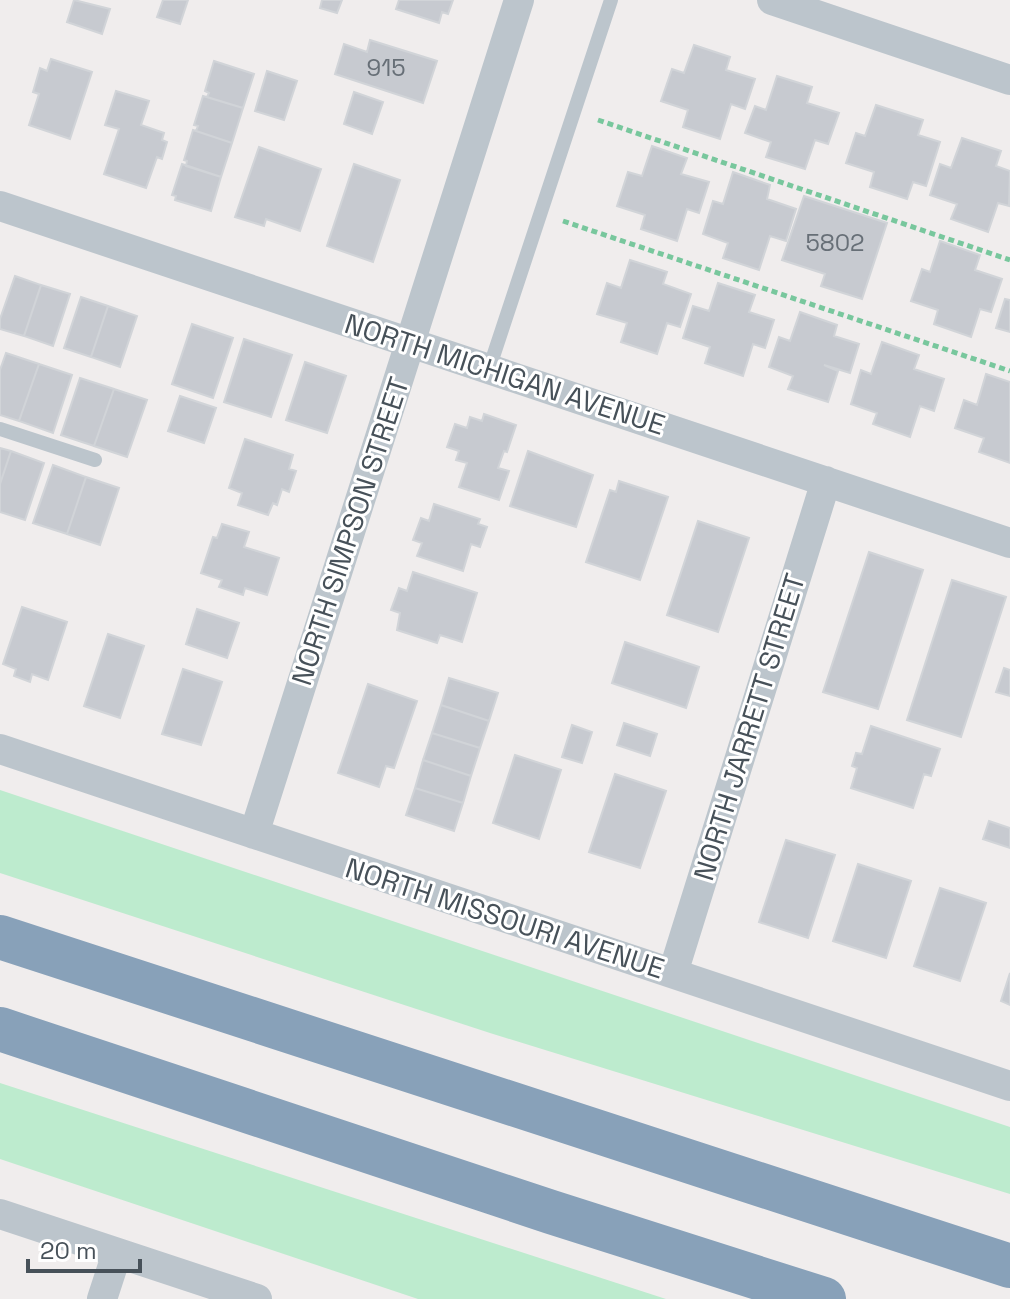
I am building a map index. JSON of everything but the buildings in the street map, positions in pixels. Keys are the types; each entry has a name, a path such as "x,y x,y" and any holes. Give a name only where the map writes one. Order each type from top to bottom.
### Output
{"highway":[{"path":"0,937 1010,1266"},
{"path":"0,1029 824,1299"}],"street":[{"name":"NORTH SIMPSON STREET","path":"254,834 519,0"},
{"path":"772,0 1010,80"},
{"name":"NORTH MICHIGAN AVENUE","path":"0,206 1010,543"},
{"name":"NORTH JARRETT STREET","path":"673,973 826,481"},
{"name":"NORTH MISSOURI AVENUE","path":"0,749 1010,1086"},
{"path":"0,1214 257,1299"},
{"path":"102,1299 117,1253"}],"lane":[{"path":"489,369 611,0"},
{"path":"0,429 95,460"}],"path":[{"path":"574,112 1010,260"},
{"path":"540,214 1010,371"}],"green space":[{"path":"0,790 1010,1127 1010,1194 490,1033 0,873"},
{"path":"0,1083 666,1299 418,1299 0,1159"}]}
